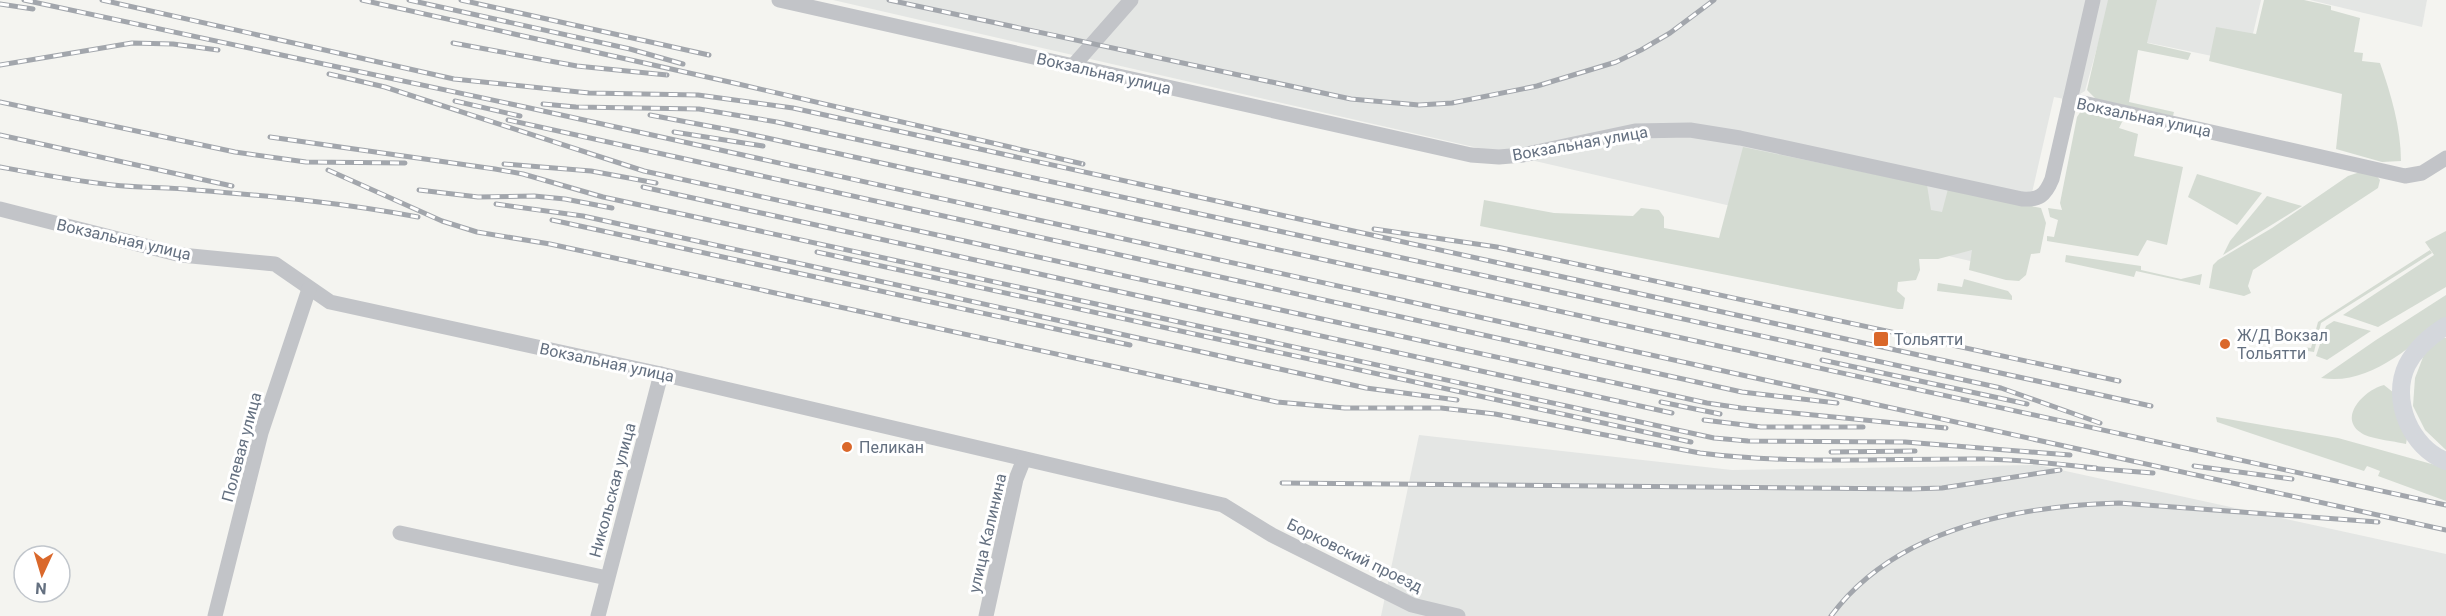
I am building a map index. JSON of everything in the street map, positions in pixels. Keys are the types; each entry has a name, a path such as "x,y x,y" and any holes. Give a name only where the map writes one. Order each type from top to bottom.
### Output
{"main road":[{"path":"2439,458 2418,442 2403,408 2401,393 2407,366 2419,346 2445,327"}],"street":[{"name":"Вокзальная улица","path":"779,0 1471,155 1499,157 1523,155 1635,131 1690,130 1740,138 2022,200 2033,200 2041,198 2048,190 2052,180 2070,100 2405,176 2422,173 2446,158"},
{"path":"1073,66 1131,0"},
{"path":"2070,100 2093,0"},
{"name":"Вокзальная улица","path":"0,209 181,255 275,264 330,302 662,374 1223,505"},
{"name":"Полевая улица","path":"215,616 261,434 309,289"},
{"name":"Никольская улица","path":"598,616 662,374"},
{"name":"улица Калинина","path":"986,616 1016,479 1024,459"},
{"name":"Борковский проезд","path":"1223,505 1272,535 1412,605 1458,616"},
{"path":"400,534 607,578"}],"shaded area":[{"path":"833,0 2261,0 2246,63 2101,33 2085,91 2070,100 2054,97 2014,271"},
{"path":"2108,0 2157,0 2147,43 2191,53 2188,60 2138,50 2129,102 2174,112 2173,116 2096,99 2087,90"},
{"path":"2264,0 2304,0 2331,6 2331,10 2360,18 2354,52 2363,53 2362,61 2380,63 2395,111 2401,161 2382,162 2336,149 2342,94 2209,61 2216,27 2256,34"},
{"path":"2310,0 2427,0 2422,27"},
{"path":"2083,108 2124,118 2119,128 2138,134 2134,156 2183,167 2167,245 2147,240 2138,256 2047,241 2047,236 2054,237 2058,220 2050,217 2048,208 2062,210 2060,203 2077,117"},
{"path":"1743,147 1927,185 1931,210 1942,212 1948,189 2041,208 2046,223 2040,253 2031,254 2026,275 2019,281 2006,280 1969,270 1972,250 1938,259 1919,259 1920,270 1916,280 1898,282 1897,291 1905,298 1903,309 1898,309 1480,226 1484,200 1554,213 1633,216 1641,208 1659,210 1664,217 1664,228 1719,238"},
{"path":"2360,172 2375,174 2380,180 2378,188 2253,270 2248,286 2251,293 2244,296 2209,288 2213,265 2218,260 2272,228 2348,176"},
{"path":"2197,174 2262,193 2237,225 2188,197"},
{"path":"2267,196 2302,206 2223,255 2230,241"},
{"path":"2446,231 2446,287 2378,327 2343,315 2434,255 2425,242"},
{"path":"2430,250 2432,253 2321,323 2314,352 2302,350 2302,347 2311,348 2318,322"},
{"path":"2066,255 2141,266 2141,270 2181,279 2202,274 2200,285 2136,271 2134,277 2065,262"},
{"path":"1964,279 2008,291 2012,300 1937,291 1938,283 1962,287"},
{"path":"2446,295 2446,319 2388,362 2356,376 2339,379 2321,378 2376,340"},
{"path":"2334,321 2371,331 2327,360 2316,356 2326,326"},
{"path":"2442,338 2446,338 2446,450 2425,430 2413,406 2415,378 2425,352"},
{"path":"2384,385 2394,393 2407,438 2406,444 2369,436 2354,426 2352,418 2357,404 2370,392"},
{"path":"2216,417 2338,438 2446,468 2446,501 2378,476 2380,471 2367,466 2364,471 2217,422"},
{"path":"1419,435 1732,470 2038,465 2446,554 2446,616 1381,616"}],"railway":[{"path":"24,0 525,107 2446,530"},
{"path":"102,0 454,79 589,93 698,95 793,108 2151,406"},
{"path":"362,0 1083,164"},
{"path":"409,0 630,49 683,64"},
{"path":"461,0 709,55"},
{"path":"889,0 1351,99 1419,105 1452,103 1537,86 1616,62 1670,33 1714,0"},
{"path":"0,4 33,9"},
{"path":"0,65 132,43 173,44 218,50"},
{"path":"453,43 577,66 667,75"},
{"path":"329,74 385,87 644,171 1707,403 1946,428"},
{"path":"455,101 520,116"},
{"path":"0,102 235,152 306,162 405,163"},
{"path":"543,104 576,107 699,109 777,122 2001,388 2100,423"},
{"path":"650,115 735,131 2446,505"},
{"path":"508,120 1742,392 1837,403"},
{"path":"674,132 763,146"},
{"path":"0,135 232,186"},
{"path":"270,137 523,174 603,197 1714,438 1748,441 1905,442 2070,455"},
{"path":"504,164 591,171 656,183"},
{"path":"0,167 123,186 279,197 418,217"},
{"path":"328,170 442,221 477,232 550,244 1277,402 1345,408 1441,408 1495,414 1700,453 1736,457 1807,460 1987,459 2096,468"},
{"path":"643,187 1672,413"},
{"path":"419,190 478,197 534,196 612,208"},
{"path":"496,204 583,216 1366,388 1457,400"},
{"path":"552,220 1130,345"},
{"path":"1374,229 1497,247 2119,381"},
{"path":"817,252 1691,442"},
{"path":"1822,360 2027,404"},
{"path":"1661,402 1720,414"},
{"path":"1704,420 1761,427 1863,427"},
{"path":"1831,452 1915,451"},
{"path":"2194,466 2292,479"},
{"path":"2087,468 2153,473"},
{"path":"1282,483 1910,489 1942,488 2060,470"},
{"path":"1831,616 1858,586 1889,562 1924,542 2000,517 2040,510 2119,503 2378,522"}],"place":[{"name":"Тольятти","path":"1881,339"},
{"name":"Ж/Д Вокзал Тольятти","path":"2225,344"},
{"name":"Пеликан","path":"847,447"}]}
